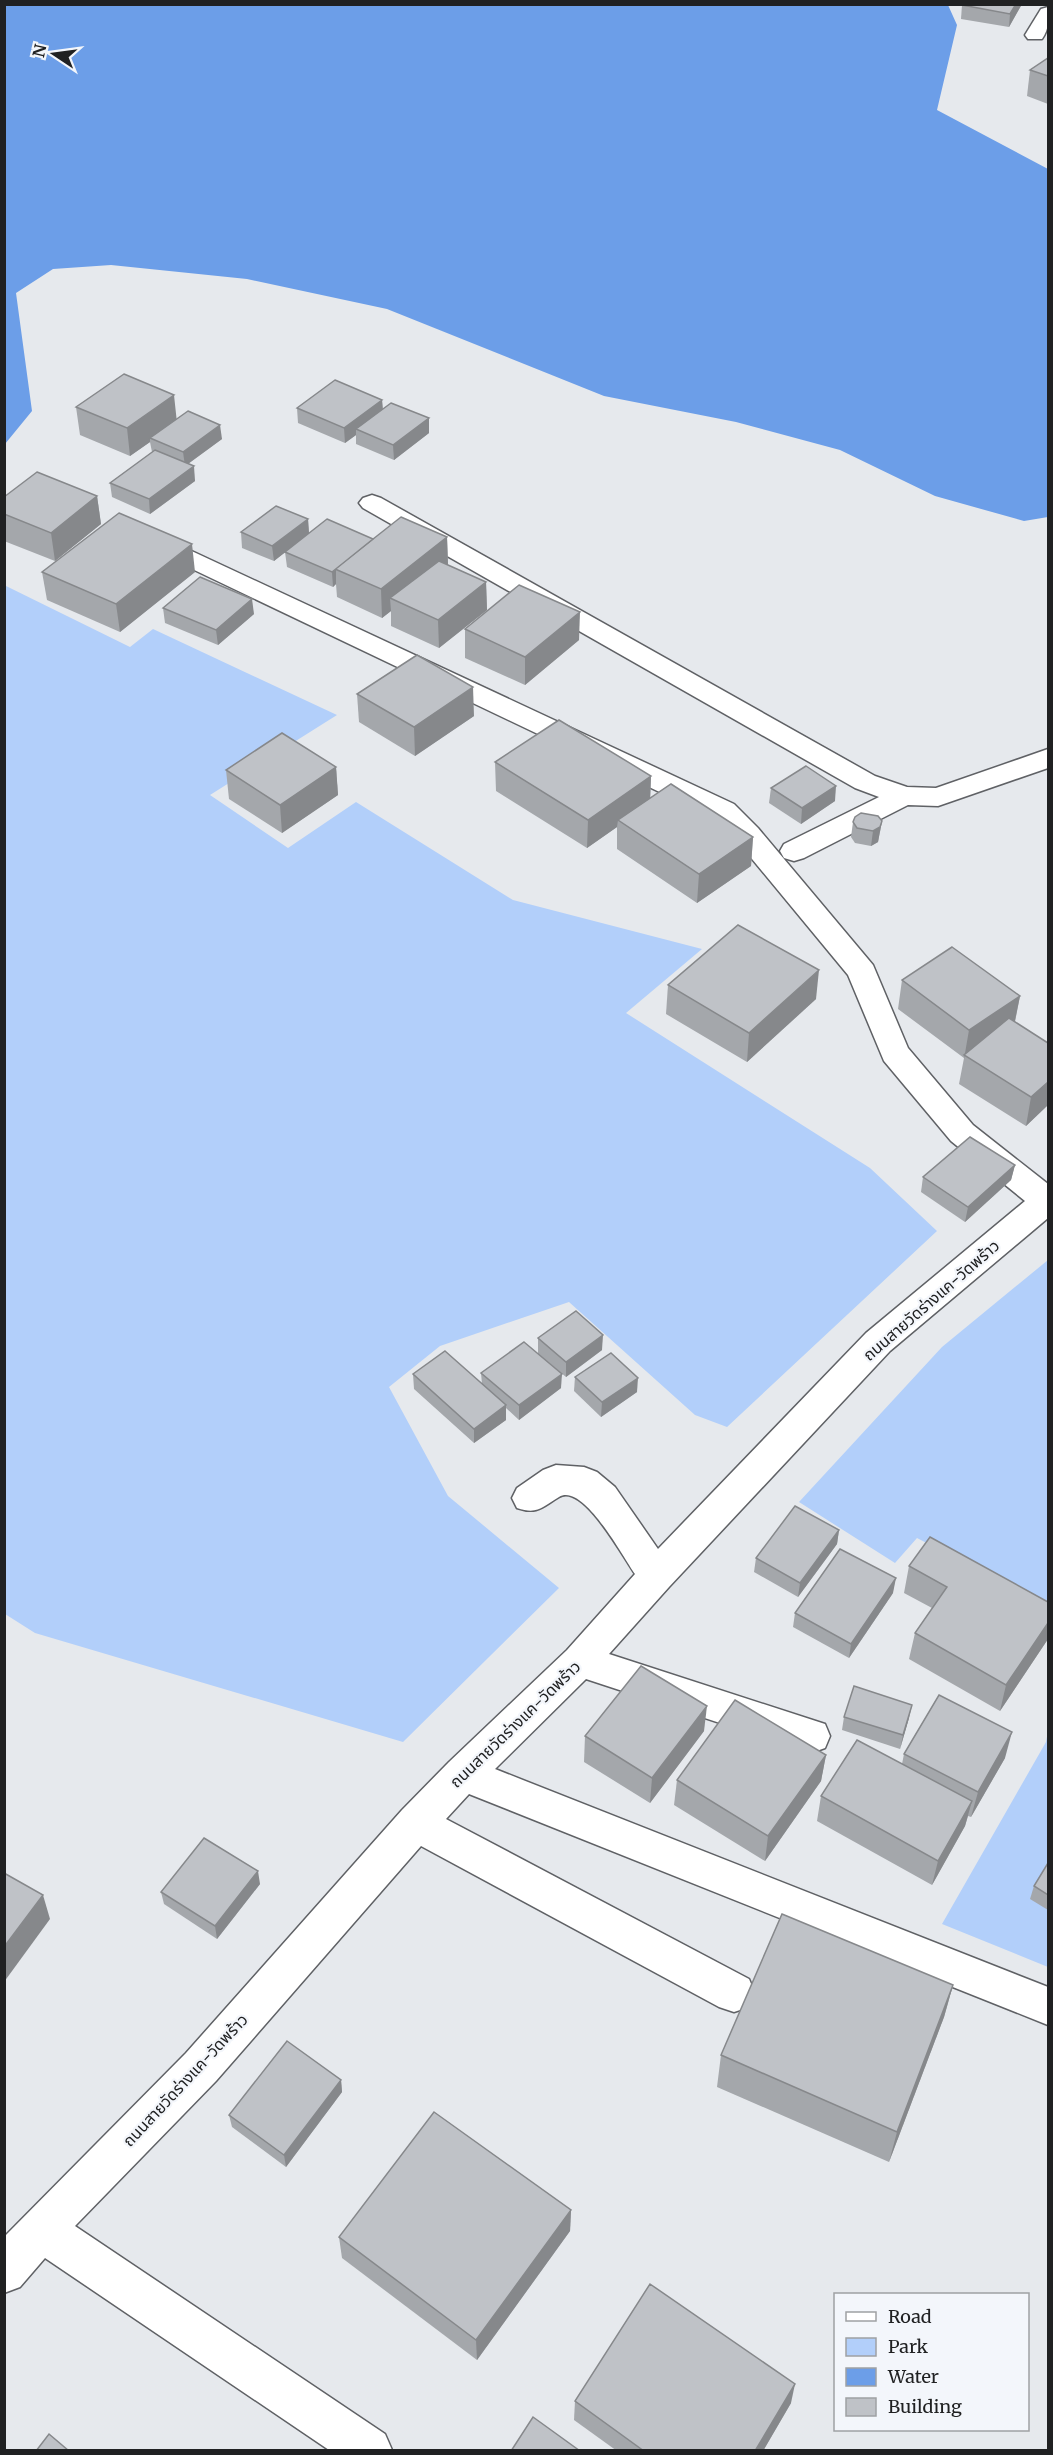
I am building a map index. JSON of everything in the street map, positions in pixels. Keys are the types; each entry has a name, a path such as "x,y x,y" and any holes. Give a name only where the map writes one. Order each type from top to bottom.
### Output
{"street":[{"path":"1035,35 1048,13"},
{"path":"372,503 865,783 904,796 938,797 1048,758"},
{"path":"124,528 265,592 724,811 748,835 862,972 894,1053 962,1133 1048,1200"},
{"path":"794,851 904,796"},
{"name":"ถนนสายวัดร่างแค-วัดพร้าว","path":"4,2271 41,2229 201,2067 416,1823 463,1774 580,1661 656,1576 878,1342 1048,1200"},
{"path":"530,1498 556,1480 584,1482 602,1497 656,1576"},
{"path":"580,1661 811,1736"},
{"path":"463,1774 1048,2006"},
{"path":"416,1823 734,1993"},
{"path":"41,2229 369,2451"}],"green space":[{"path":"4,585 130,647 153,629 337,715 210,795 288,848 356,802 513,900 702,949 626,1013 870,1168 937,1231 727,1427 695,1415 569,1302 440,1346 389,1387 448,1496 559,1588 403,1742 35,1633 5,1614"},
{"path":"1048,1260 1048,1606 917,1538 895,1563 799,1502 942,1347"},
{"path":"1048,1731 1048,1967 942,1924 1046,1742"}],"water":[{"path":"5,4 948,5 957,25 937,110 1048,169 1048,517 1024,521 935,496 840,450 736,422 604,396 387,309 247,279 111,265 53,269 16,293 32,411 5,444"}],"building":[{"path":"963,4 1016,4 1010,14"},
{"path":"1048,58 1048,76 1030,70"},
{"path":"124,374 174,395 127,428 76,407"},
{"path":"335,380 382,400 344,428 297,408"},
{"path":"391,403 429,418 393,445 356,429"},
{"path":"188,411 220,425 183,452 150,438"},
{"path":"155,450 194,466 149,499 110,483"},
{"path":"37,472 97,496 51,533 4,514 4,497"},
{"path":"276,506 308,519 272,546 241,532"},
{"path":"119,513 192,544 116,604 42,572"},
{"path":"401,517 447,537 381,589 335,569"},
{"path":"327,519 373,539 332,572 285,552"},
{"path":"439,561 486,582 438,620 390,598"},
{"path":"200,577 252,599 216,630 163,608"},
{"path":"519,585 580,612 525,657 465,629"},
{"path":"417,655 473,687 414,727 357,694"},
{"path":"559,720 651,776 588,820 495,762"},
{"path":"282,733 336,767 280,805 226,770"},
{"path":"806,766 836,786 802,808 771,788"},
{"path":"671,784 753,837 699,874 618,820"},
{"path":"861,813 878,816 882,821 880,827 873,831 857,828 853,822 855,817"},
{"path":"738,925 819,970 749,1033 668,985"},
{"path":"952,947 1020,996 969,1030 902,980"},
{"path":"1009,1018 1048,1043 1048,1082 1031,1097 964,1055"},
{"path":"970,1137 1015,1165 968,1207 923,1177"},
{"path":"576,1311 603,1335 566,1362 538,1338"},
{"path":"524,1342 562,1374 519,1405 481,1373"},
{"path":"445,1351 506,1405 474,1429 413,1374"},
{"path":"611,1353 638,1378 602,1402 575,1377"},
{"path":"795,1506 839,1530 800,1583 756,1558"},
{"path":"930,1537 1048,1602 1048,1623 1006,1685 915,1633 947,1587 909,1566"},
{"path":"840,1549 896,1578 851,1644 795,1613"},
{"path":"641,1666 707,1706 652,1778 585,1736"},
{"path":"854,1686 912,1705 903,1735 844,1717"},
{"path":"939,1695 1012,1732 978,1792 904,1754"},
{"path":"735,1700 826,1755 768,1836 677,1780"},
{"path":"857,1740 972,1801 938,1861 821,1796"},
{"path":"204,1838 258,1871 215,1926 161,1892"},
{"path":"1048,1863 1048,1895 1034,1886"},
{"path":"4,1873 43,1895 4,1947"},
{"path":"782,1914 953,1985 897,2132 721,2055"},
{"path":"287,2041 341,2080 284,2155 229,2115"},
{"path":"434,2112 571,2210 476,2340 339,2237"},
{"path":"650,2284 795,2384 755,2451 644,2451 575,2401"},
{"path":"533,2417 580,2451 511,2451"},
{"path":"49,2434 69,2451 36,2451"}]}
